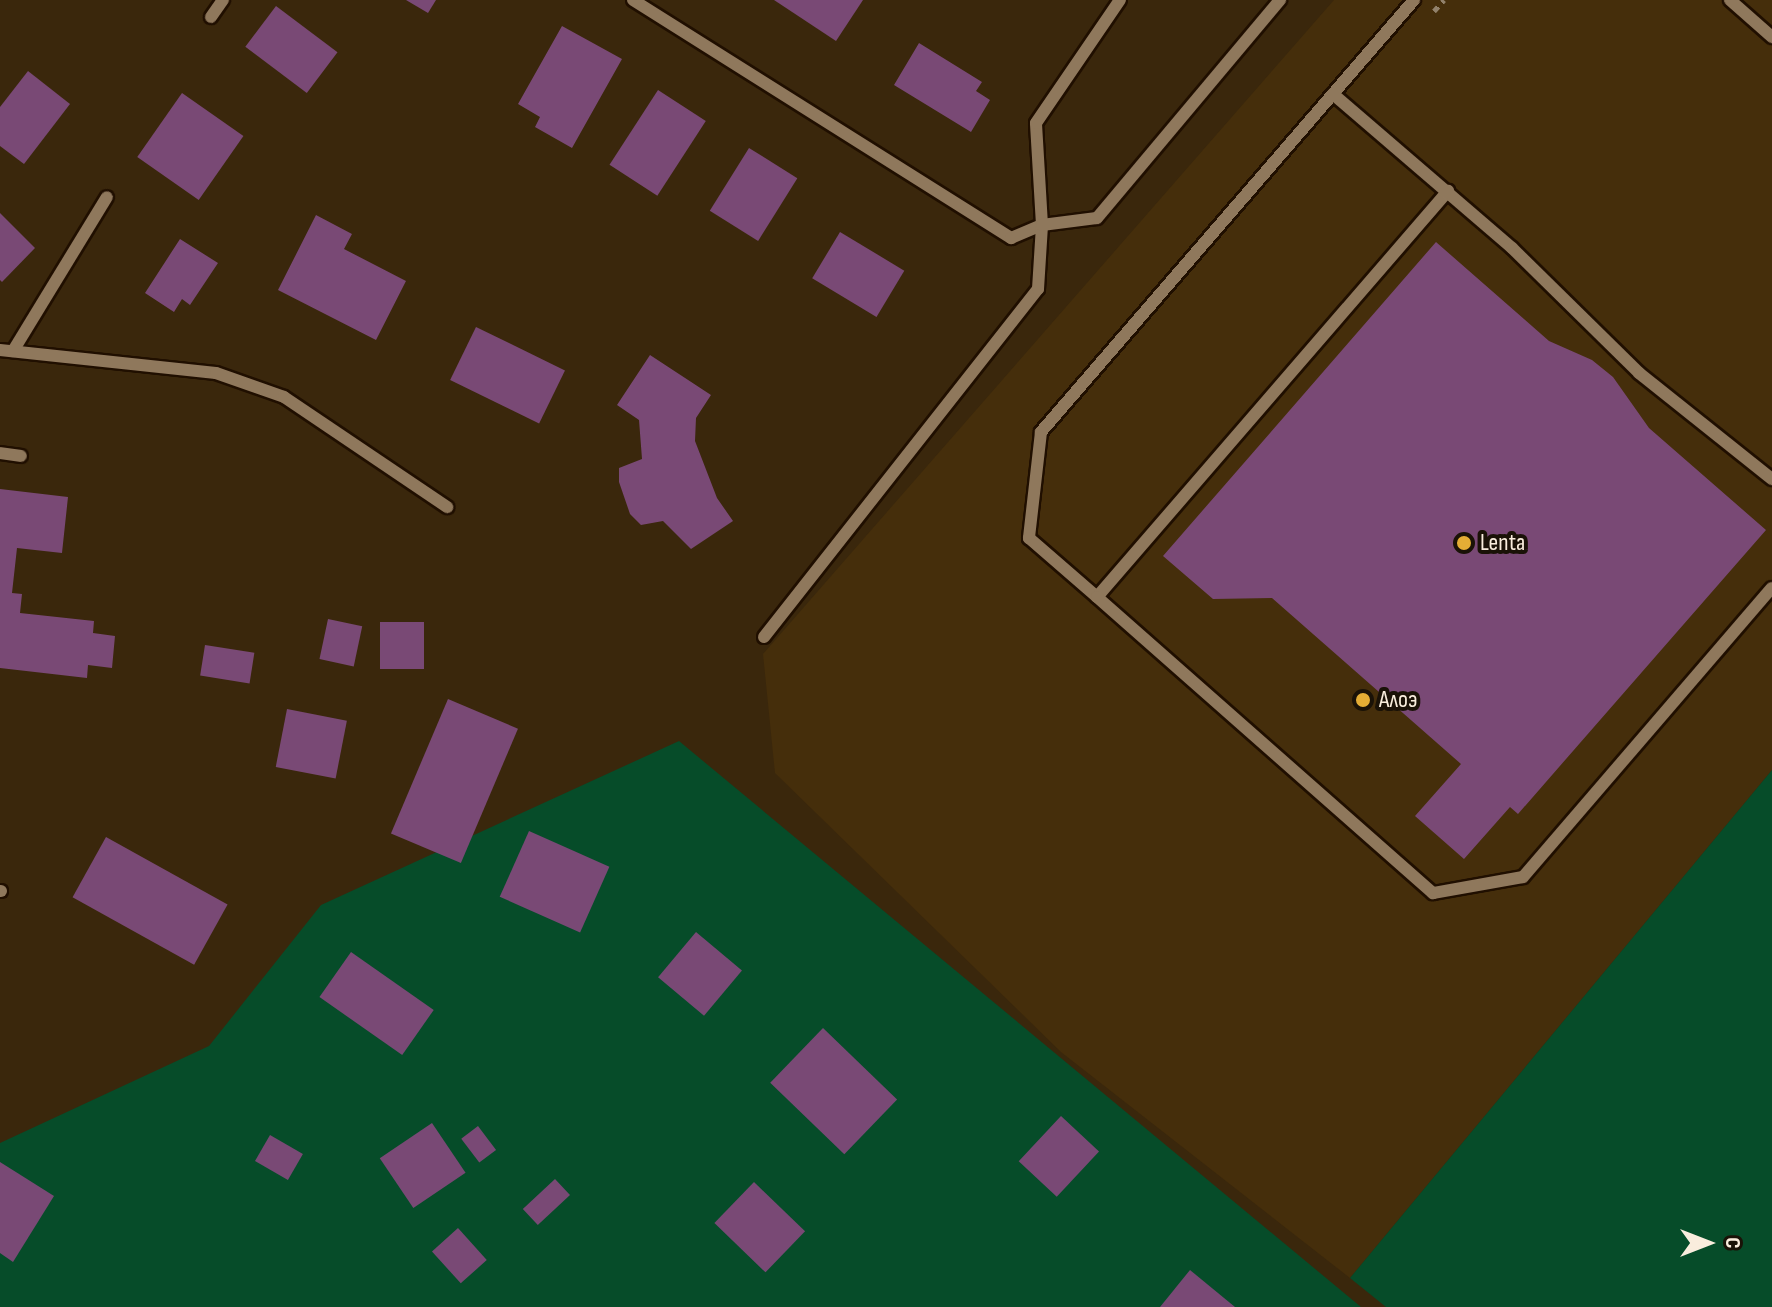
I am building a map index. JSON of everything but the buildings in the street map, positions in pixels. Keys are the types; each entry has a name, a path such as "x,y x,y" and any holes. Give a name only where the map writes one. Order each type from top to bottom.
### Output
{"lane":[{"path":"211,17 223,0"},
{"path":"633,0 1011,238 1042,225 1097,218 1280,0"},
{"path":"764,637 1038,289 1042,225 1036,123 1120,0"},
{"path":"1414,0 1041,432 1029,538 1433,893 1523,877 1772,588"},
{"path":"1730,0 1772,37"},
{"path":"1333,94 1448,191 1639,373 1772,479"},
{"path":"1097,597 1448,191"},
{"path":"107,197 7,350 216,373 257,387 284,397 447,507"},
{"path":"0,453 21,456"}],"shaded area":[{"path":"1334,0 1772,0 1772,770 1350,1278 1061,1052 775,773 763,654"}],"green space":[{"path":"679,741 1361,1307 0,1307 0,1143 209,1046 321,905"},
{"path":"1772,770 1772,1307 1386,1307 1350,1278"}],"place":[{"name":"Lenta","path":"1464,543"},
{"name":"Алоэ","path":"1363,700"}]}
